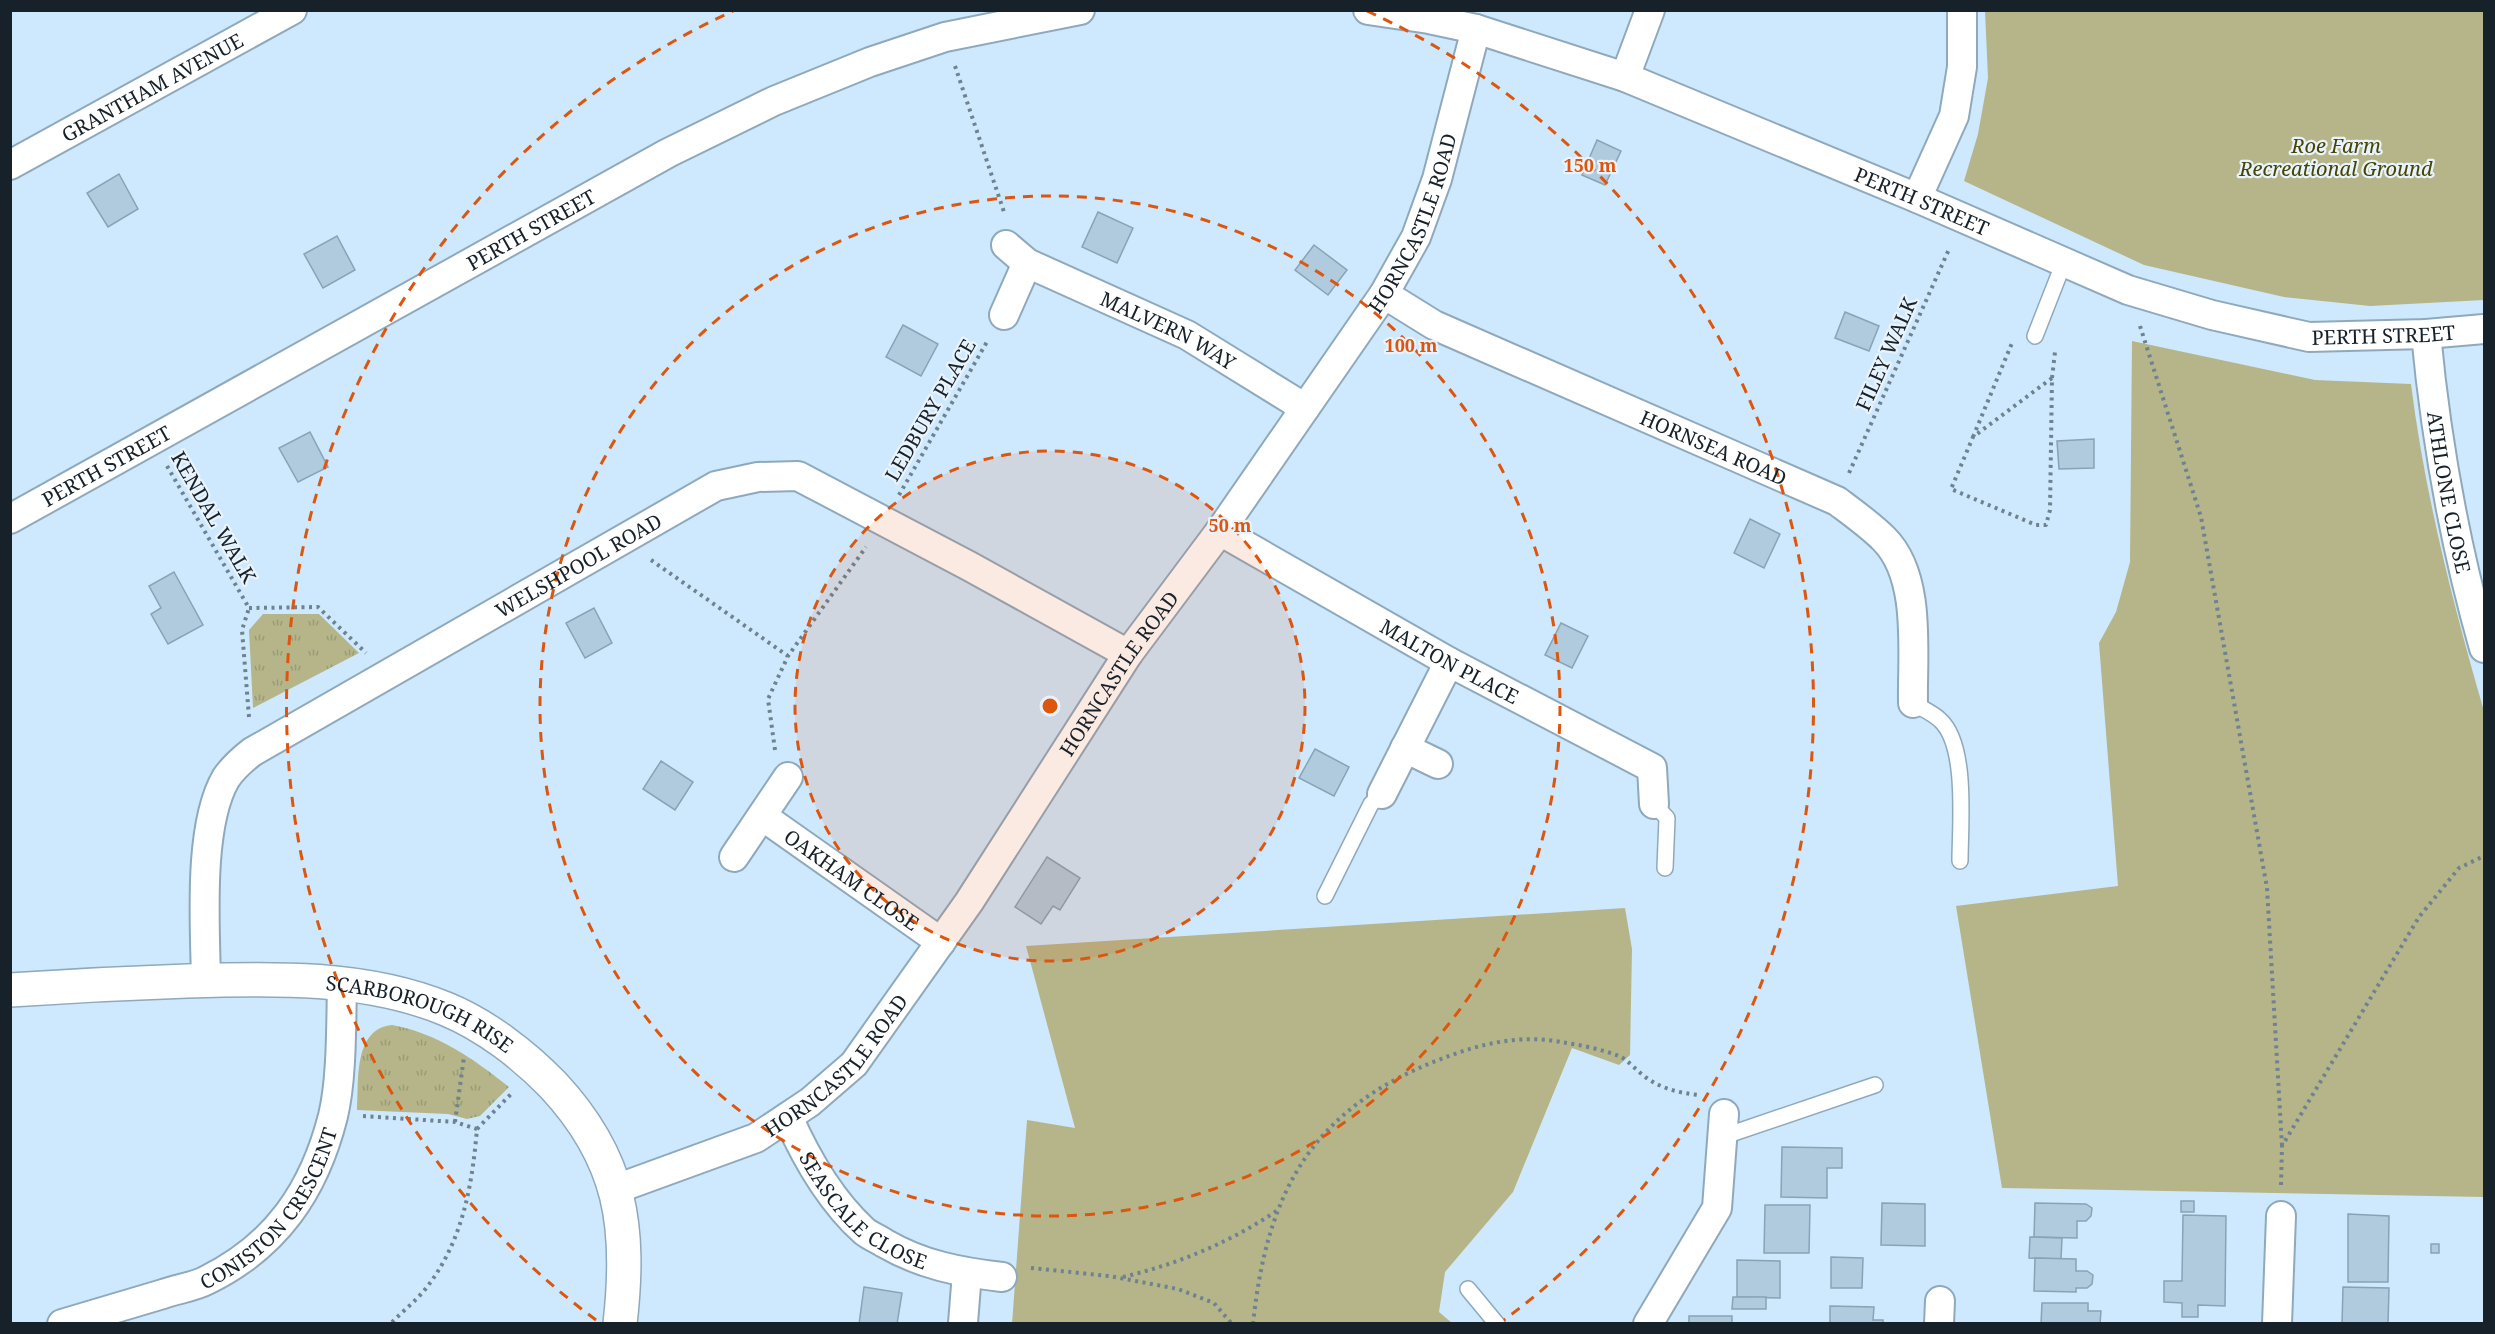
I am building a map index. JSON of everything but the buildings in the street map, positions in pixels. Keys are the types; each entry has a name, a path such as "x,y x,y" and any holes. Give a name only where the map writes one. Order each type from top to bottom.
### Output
{"street":[{"name":"GRANTHAM AVENUE","path":"10,165 292,10"},
{"name":"PERTH STREET","path":"10,519 153,441 391,305 668,153 785,97 870,62 945,36 1080,10"},
{"name":"PERTH STREET","path":"1368,10 1476,29 1625,77 1917,198 2128,290 2212,315 2309,336 2426,334 2484,328"},
{"path":"1625,77 1650,10"},
{"path":"1917,198 1954,116 1962,67 1962,10"},
{"name":"HORNCASTLE ROAD","path":"616,1189 756,1138 810,1102 854,1064 969,902 1128,654 1220,531 1384,294 1416,237 1437,179 1476,29"},
{"name":"MALVERN WAY","path":"1006,244 1027,263 1187,335 1305,408"},
{"path":"1004,315 1027,263"},
{"name":"HORNSEA ROAD","path":"1384,294 1434,325 1837,501 1885,540 1905,572 1912,603 1913,703"},
{"name":"ATHLONE CLOSE","path":"2426,334 2437,436 2464,579 2484,648"},
{"name":"WELSHPOOL ROAD","path":"206,980 205,892 213,809 227,777 252,752 716,486 758,477 798,476 1128,654"},
{"name":"MALTON PLACE","path":"1220,531 1449,662 1652,768 1654,804"},
{"path":"1382,794 1449,662"},
{"path":"1405,748 1438,764"},
{"name":"OAKHAM CLOSE","path":"734,857 788,777"},
{"name":"OAKHAM CLOSE","path":"762,816 941,942"},
{"name":"SCARBOROUGH RISE","path":"10,990 206,980 284,979 342,984 415,999 469,1020 536,1068 565,1098 593,1136 616,1189 623,1227 626,1255 621,1323"},
{"name":"CONISTON CRESCENT","path":"62,1323 205,1281 253,1252 275,1233 306,1187 319,1161 334,1114 341,1039 342,984"},
{"name":"SEASCALE CLOSE","path":"788,1117 803,1152 824,1184 865,1232 908,1257 967,1273 1002,1277"},
{"path":"1648,1323 1717,1208 1723,1125"},
{"path":"2277,1323 2281,1216"},
{"path":"963,1323 967,1273"}],"lane":[{"path":"2035,336 2064,262"},
{"path":"1913,703 1941,721 1952,739 1959,767 1960,861"},
{"path":"1325,896 1371,804 1382,794"},
{"path":"1654,804 1667,818 1665,868"},
{"path":"1723,1125 1875,1085"},
{"path":"1468,1289 1497,1323"}],"path":[{"path":"945,36 1006,219 1006,244"},
{"name":"FILEY WALK","path":"1837,501 1962,219"},
{"path":"2128,290 2201,517 2267,888 2282,1146 2281,1216"},
{"name":"LEDBURY PLACE","path":"788,777 776,758 768,699 788,656 885,521 1004,315"},
{"path":"1973,436 2052,378 2050,510 2046,525 2036,525 1951,489 1973,436 2017,330 2035,336"},
{"name":"KENDAL WALK","path":"153,441 249,608"},
{"path":"632,535 641,554 788,656"},
{"path":"252,752 242,630 249,608 318,607 388,674"},
{"path":"2282,1146 2419,916 2459,868 2484,856"},
{"path":"455,1122 469,1020"},
{"path":"1253,1323 1260,1276 1278,1210 1287,1186 1303,1158 1320,1137 1346,1112 1384,1086 1428,1064 1490,1044 1518,1040 1560,1041 1621,1057 1645,1077 1666,1089 1700,1095 1723,1125"},
{"path":"390,1323 426,1288 452,1243 462,1218 472,1181 477,1129 536,1068"},
{"path":"334,1114 455,1122 477,1129"},
{"path":"1122,1278 1143,1273 1230,1240 1278,1210"},
{"path":"1002,1277 1004,1267 1122,1278 1178,1289 1214,1303 1232,1323"}],"green space":[{"name":"Roe Farm Recreational Ground","path":"1985,11 2484,11 2484,300 2370,306 2284,297 2144,265 1964,181 1978,134 1988,78"},
{"path":"2132,341 2315,380 2411,384 2424,467 2441,549 2484,711 2484,1197 2002,1188 1956,906 2118,886 2099,643 2116,612 2130,562"},
{"path":"263,614 319,614 359,653 253,708 249,630"},
{"path":"1625,908 1632,949 1630,1055 1619,1065 1572,1048 1513,1192 1445,1272 1439,1312 1452,1323 1012,1324 1027,1120 1075,1128 1026,946"},
{"path":"392,1025 440,1041 509,1087 480,1116 467,1119 448,1114 357,1110 359,1071 364,1046 370,1036 379,1029"}]}
